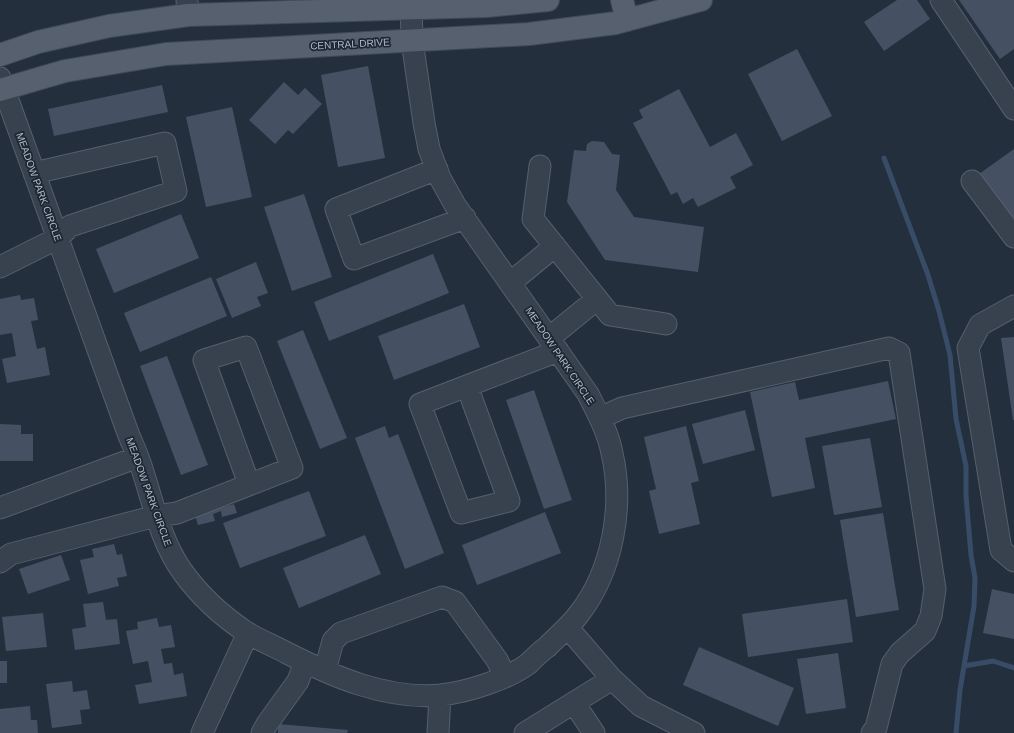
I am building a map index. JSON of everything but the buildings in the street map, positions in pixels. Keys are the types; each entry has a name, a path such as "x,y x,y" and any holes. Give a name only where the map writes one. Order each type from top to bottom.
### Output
{"main road":[{"path":"0,55 38,42 188,7 411,4 486,6 548,0"},
{"name":"CENTRAL DRIVE","path":"1,86 66,71 166,54 529,34 616,23 624,10 701,0"}],"street":[{"path":"941,0 1014,109"},
{"name":"MEADOW PARK CIRCLE","path":"1,86 138,457 156,516 167,544 181,570 203,597 229,620 248,633 305,662 380,690 415,695 440,695 464,691 497,680 527,664 568,628 581,612 596,587 610,550 617,517 616,481 612,452 600,418 588,394 465,218 448,192 437,170 429,149 424,123 412,40 411,4"},
{"path":"0,267 58,238 70,226 176,191 165,143 34,173"},
{"path":"540,166 533,219 610,316 666,324"},
{"path":"437,170 336,209 354,259 465,218"},
{"path":"972,181 1014,237"},
{"path":"510,283 555,246"},
{"path":"467,386 508,501 461,513 420,404 467,386 554,345 597,299"},
{"path":"1014,306 980,325 968,348 1001,550 1014,560"},
{"path":"0,562 11,554 156,516 177,513 292,468 246,347 204,360 249,484"},
{"path":"600,418 622,408 889,348 899,353 935,589 931,616 925,631 900,653 892,664 876,728 872,733"},
{"path":"0,508 138,457"},
{"path":"325,670 333,641 341,633 442,597 455,602 498,660 505,676"},
{"path":"568,628 612,679 641,706 657,725 694,733"},
{"path":"202,733 248,633"},
{"path":"262,733 266,724 298,681 305,662"},
{"path":"525,733 612,679"},
{"path":"438,733 440,695"},
{"path":"574,703 594,733"}],"waterway":[{"path":"884,158 928,275 939,311 950,355 956,419 966,466 966,496 971,555 975,578 974,606 960,690 956,733"},
{"path":"964,666 993,661 1014,668"}]}
